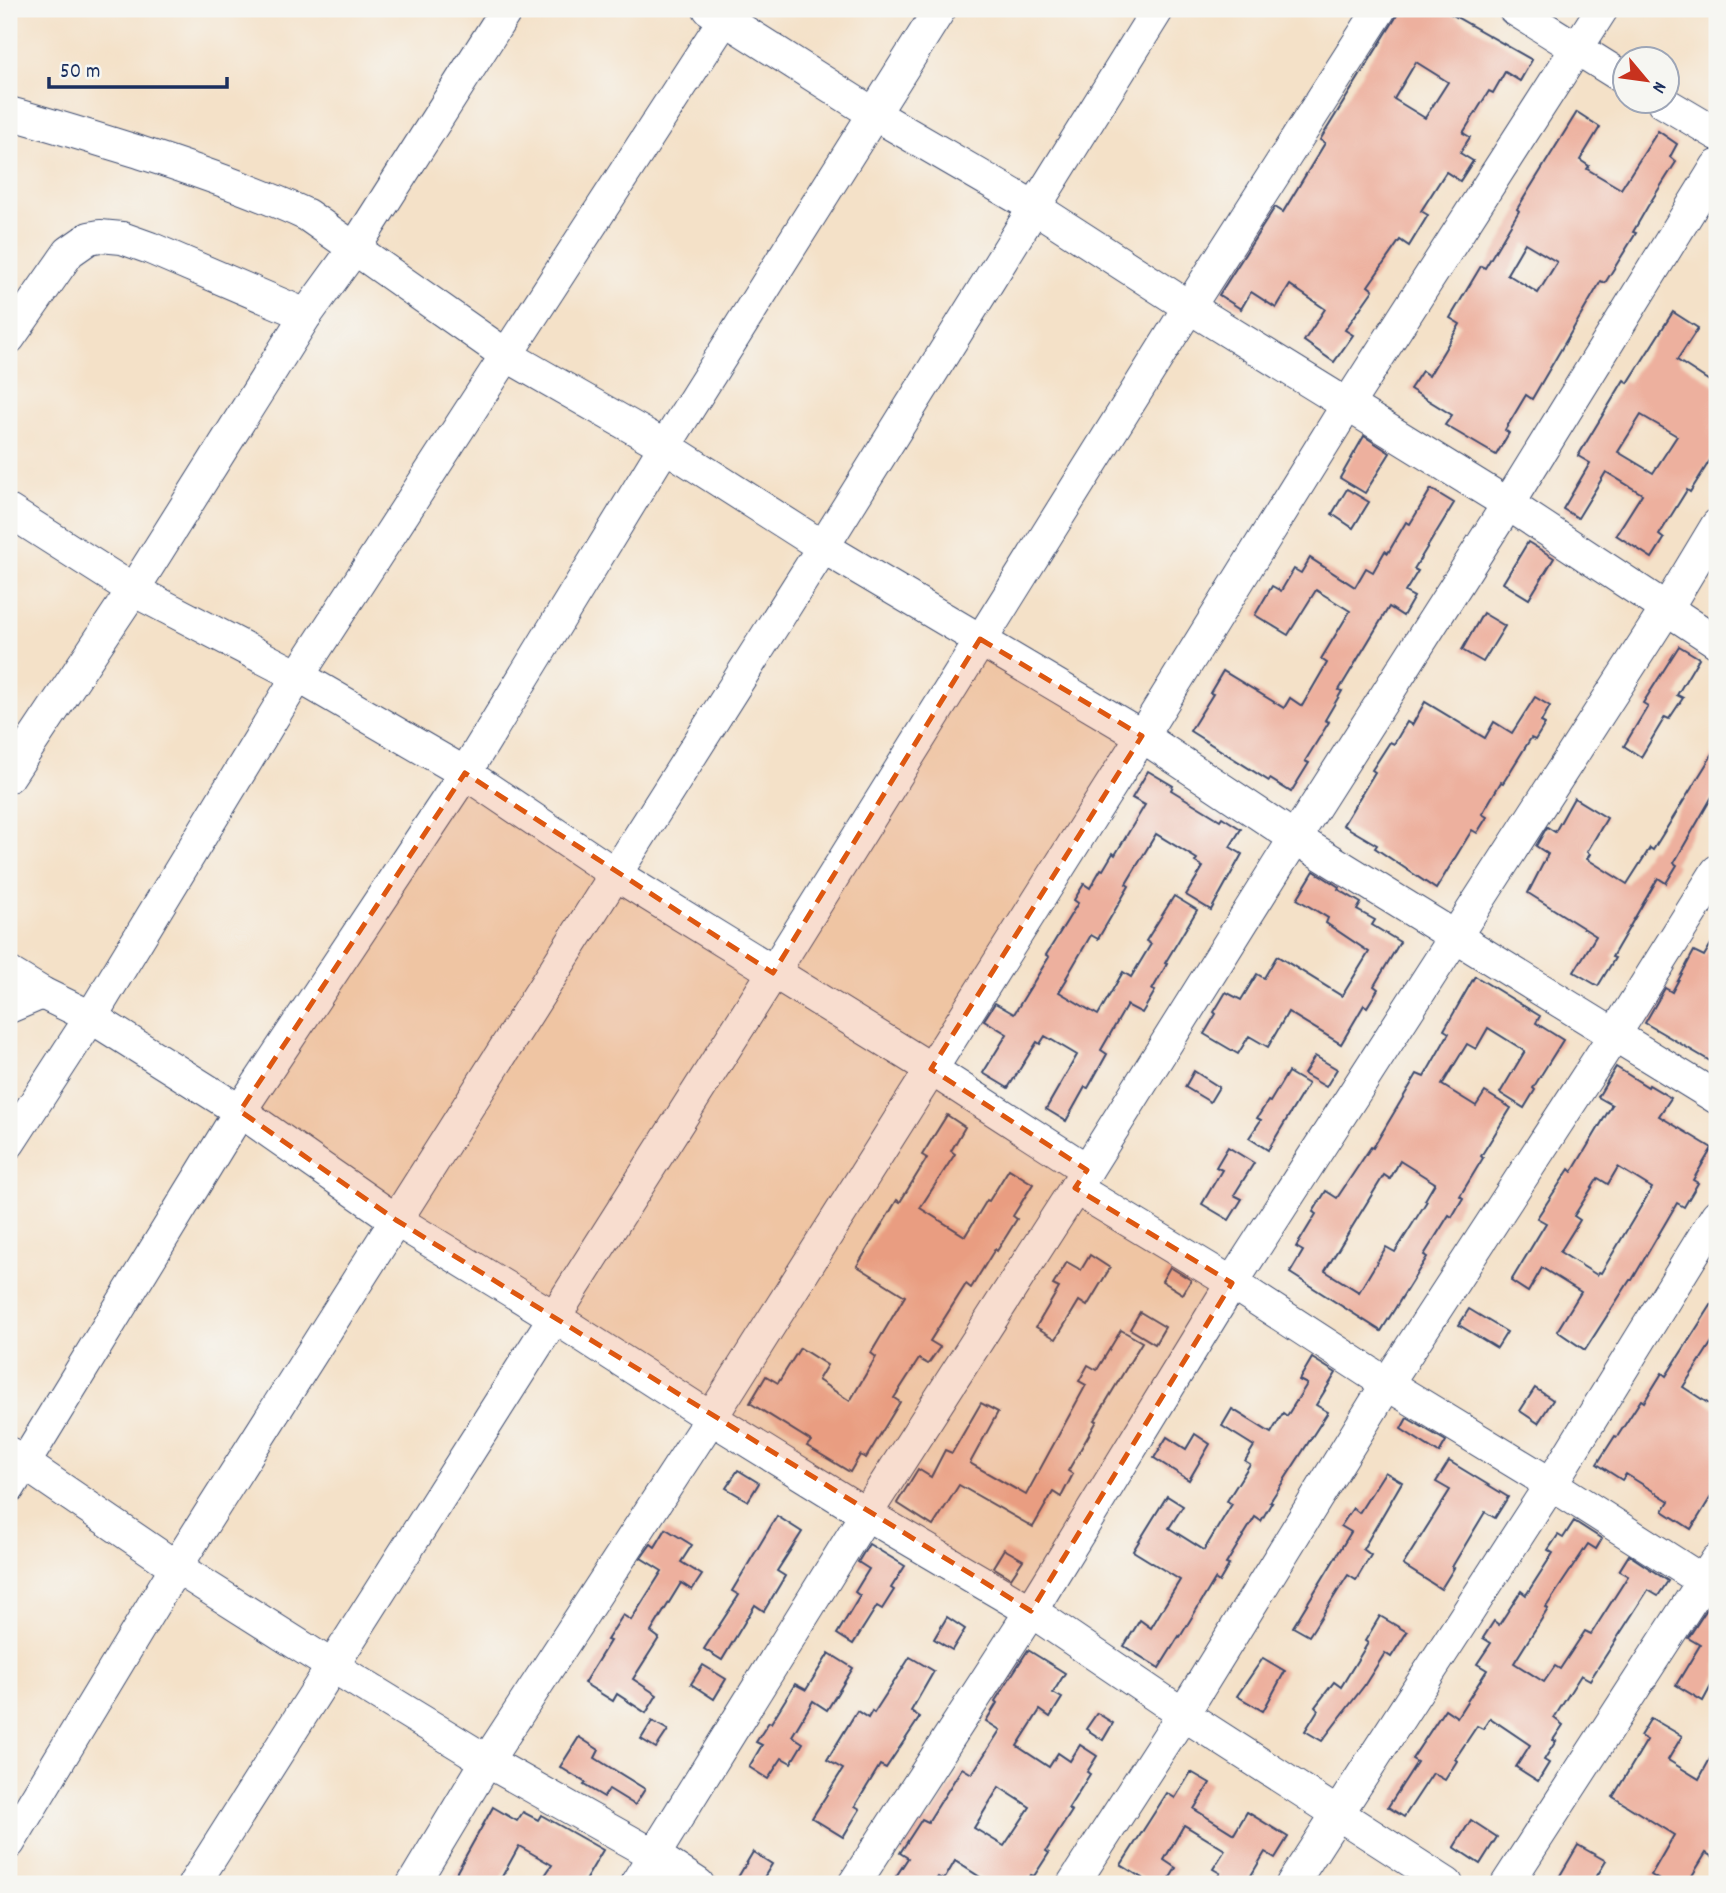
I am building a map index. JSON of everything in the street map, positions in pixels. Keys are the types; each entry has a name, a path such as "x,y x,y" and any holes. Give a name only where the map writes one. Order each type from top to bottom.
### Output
{"street":[{"path":"9,776 132,590 306,315 354,249 508,9"},
{"path":"698,1884 654,1855 487,1761 332,1667 176,1566 14,1468 240,1111 465,773 665,446 940,9"},
{"path":"9,1843 176,1566 823,547 1158,9"},
{"path":"194,1884 773,973 1189,307 1380,9"},
{"path":"1514,9 1610,69"},
{"path":"413,1884 487,1761 711,1419 1348,404 1602,9"},
{"path":"9,1143 90,1017 298,676 506,355 721,13 874,114 1034,207 1189,307 1508,504 1717,642"},
{"path":"1680,112 1717,134"},
{"path":"9,113 214,176 307,215 506,355 665,446 823,547 1142,736 1295,838 1717,1098"},
{"path":"636,1884 866,1514 1508,504 1717,166"},
{"path":"9,338 69,252 89,238 100,236 122,238 150,248 306,315"},
{"path":"9,511 132,590 298,676 465,773 615,874 931,1069 1081,1179 1232,1283 1387,1384 1550,1483 1713,1577 1507,1884"},
{"path":"854,1884 1031,1611 1232,1283 1457,937 1717,526"},
{"path":"1073,1884 1183,1714 1387,1384 1615,1034 1717,871"},
{"path":"9,973 90,1017 240,1111 396,1220 554,1317 711,1419 1031,1611 1183,1714 1447,1884"},
{"path":"9,1007 42,993"},
{"path":"1292,1884 1550,1483 1717,1215"}],"highlighted area":[{"path":"980,639 1142,736 931,1069 1087,1170 1075,1188 1232,1283 1031,1611 396,1220 240,1111 465,773 773,973"}],"building":[{"path":"1400,9 1442,9 1532,60 1520,81 1505,72 1493,93 1489,91 1463,133 1470,137 1460,153 1473,161 1460,181 1446,172 1421,211 1428,215 1409,246 1400,240 1368,286 1373,290 1345,330 1353,335 1334,362 1304,341 1325,309 1290,285 1276,308 1251,292 1241,309 1219,295 1275,207 1283,212 1325,143 1320,140","holes":["1416,62 1448,82 1425,118 1394,99"]},
{"path":"1577,112 1600,127 1580,160 1589,166 1587,169 1621,189 1658,131 1677,144 1670,157 1676,162 1633,232 1636,233 1605,283 1601,281 1532,399 1526,395 1505,430 1509,433 1496,455 1445,425 1452,415 1410,389 1422,371 1429,376 1460,324 1450,318 1481,266 1485,268 1519,211 1517,209","holes":["1525,243 1557,262 1538,293 1507,274"]},
{"path":"1673,312 1698,328 1677,360 1717,386 1717,449 1659,535 1664,539 1652,558 1616,535 1642,494 1606,472 1578,518 1563,509 1590,463 1578,456 1624,380 1628,383","holes":["1641,415 1677,436 1653,473 1618,452"]},
{"path":"1364,436 1390,453 1365,493 1340,478"},
{"path":"1347,489 1369,502 1353,528 1332,514"},
{"path":"1431,489 1454,503 1414,569 1418,571 1405,592 1414,597 1403,616 1389,607 1339,690 1342,691 1325,720 1329,722 1305,761 1309,763 1291,792 1190,731 1213,694 1210,693 1223,671 1284,708 1290,698 1302,706 1327,663 1321,659 1350,611 1316,590 1288,635 1255,615 1272,586 1281,591 1294,569 1301,573 1310,558 1355,587 1366,568 1373,572 1385,551 1388,553 1406,522 1410,524"},
{"path":"1528,542 1554,558 1529,599 1503,583"},
{"path":"1483,613 1505,626 1483,662 1462,650"},
{"path":"1679,646 1699,658 1677,695 1683,698 1669,719 1665,717 1641,757 1624,746 1648,706 1643,703"},
{"path":"1535,697 1550,706 1541,722 1545,724 1535,740 1531,738 1503,783 1501,782 1482,814 1487,817 1477,833 1472,830 1436,889 1375,848 1377,845 1343,825 1390,742 1394,744 1407,722 1412,725 1425,702 1485,738 1494,722 1512,733"},
{"path":"1717,747 1717,788 1674,863 1677,865 1666,883 1658,878 1598,986 1574,972 1596,936 1528,893 1548,854 1536,846 1547,827 1555,832 1574,798 1607,818 1587,852 1590,854 1587,859 1627,884 1650,848 1653,850"},
{"path":"1148,771 1173,786 1171,790 1220,820 1222,817 1241,829 1230,847 1242,854 1211,910 1186,895 1203,867 1195,862 1197,859 1156,834 1098,939 1091,935 1059,992 1098,1015 1123,972 1131,977 1151,944 1146,941 1174,896 1197,910 1165,963 1167,964 1152,990 1155,991 1142,1013 1127,1005 1101,1050 1107,1054 1066,1121 1046,1109 1077,1055 1045,1036 1040,1044 1037,1042 1008,1088 983,1073 1007,1034 984,1020 995,1003 1014,1014 1049,957 1046,955 1078,903 1074,900 1084,884 1090,888 1113,853 1115,855 1145,805 1132,798"},
{"path":"1314,871 1361,903 1357,910 1375,920 1372,925 1400,942 1374,986 1378,989 1367,1007 1364,1005 1341,1044 1288,1012 1268,1047 1249,1036 1238,1054 1204,1034 1226,992 1241,1000 1257,974 1264,978 1277,956 1342,996 1369,952 1326,923 1328,918 1297,899"},
{"path":"1717,934 1717,1065 1645,1023 1665,988 1672,992 1694,951 1704,956"},
{"path":"1475,976 1540,1016 1536,1023 1563,1040 1533,1088 1535,1090 1524,1108 1500,1093 1525,1051 1488,1028 1476,1049 1467,1044 1442,1085 1476,1106 1485,1092 1511,1108 1481,1156 1483,1158 1460,1196 1463,1198 1452,1217 1449,1215 1424,1255 1427,1257 1381,1331 1290,1273 1303,1251 1296,1247 1326,1191 1337,1198 1371,1147 1373,1148 1417,1074 1424,1077 1449,1033 1444,1030","holes":["1400,1161 1435,1183 1425,1200 1427,1201 1395,1252 1386,1247 1359,1292 1325,1271 1384,1175 1390,1179"]},
{"path":"1315,1056 1337,1069 1326,1087 1304,1074"},
{"path":"1616,1067 1671,1098 1659,1116 1712,1148 1693,1180 1698,1183 1684,1207 1677,1203 1632,1280 1585,1350 1557,1331 1581,1292 1542,1268 1528,1292 1511,1281 1546,1223 1537,1218 1569,1169 1572,1172 1612,1105 1598,1097","holes":["1618,1167 1652,1188 1601,1273 1597,1275 1560,1252 1580,1220 1574,1216 1598,1178 1608,1184"]},
{"path":"1194,1071 1219,1087 1210,1102 1185,1087"},
{"path":"1288,1072 1308,1084 1268,1150 1249,1138 1261,1120 1257,1118"},
{"path":"947,1115 965,1127 951,1151 955,1154 920,1208 965,1236 1009,1169 1033,1184 1013,1216 1017,1219 997,1251 995,1249 971,1288 966,1284 930,1341 940,1347 928,1364 919,1359 894,1398 900,1402 866,1458 860,1455 850,1472 807,1446 811,1441 750,1403 766,1376 778,1383 800,1348 827,1365 818,1380 850,1401 876,1357 871,1353 905,1296 857,1266 897,1200 900,1202 927,1158 922,1155"},
{"path":"1228,1147 1254,1163 1234,1195 1242,1199 1229,1220 1202,1204 1222,1170 1216,1167"},
{"path":"1090,1255 1110,1268 1087,1306 1079,1301 1056,1339 1036,1327 1059,1288 1053,1285 1067,1262 1081,1270"},
{"path":"1170,1267 1191,1280 1183,1294 1162,1281"},
{"path":"1717,1296 1717,1334 1683,1387 1717,1409 1717,1487 1691,1529 1663,1511 1669,1501 1626,1474 1622,1480 1597,1464 1641,1400 1644,1402 1662,1373 1666,1376"},
{"path":"1469,1309 1507,1332 1497,1348 1459,1325"},
{"path":"1140,1312 1165,1327 1155,1344 1130,1329"},
{"path":"1121,1330 1142,1342 1068,1471 1073,1474 1061,1497 1053,1492 1033,1527 959,1485 933,1526 897,1503 918,1469 931,1477 945,1450 952,1453 981,1403 998,1412 970,1463 1026,1495 1086,1385 1079,1381 1088,1365 1097,1370"},
{"path":"1312,1358 1336,1373 1316,1405 1328,1412 1270,1502 1261,1521 1255,1517 1226,1564 1229,1565 1219,1582 1215,1579 1159,1668 1124,1646 1140,1620 1151,1628 1180,1580 1133,1551 1167,1496 1183,1506 1169,1528 1204,1550 1232,1504 1227,1501 1250,1464 1245,1461 1254,1446 1222,1426 1232,1409 1271,1433 1283,1413 1287,1416 1307,1384 1299,1380"},
{"path":"1535,1388 1553,1400 1538,1423 1520,1411"},
{"path":"1407,1418 1446,1441 1439,1453 1401,1429"},
{"path":"1195,1434 1210,1444 1189,1480 1154,1458 1167,1437 1186,1449"},
{"path":"1449,1461 1508,1497 1495,1518 1485,1512 1441,1589 1403,1565 1450,1490 1436,1482"},
{"path":"738,1470 759,1483 748,1501 726,1488"},
{"path":"1385,1472 1402,1482 1363,1549 1371,1555 1356,1580 1348,1575 1309,1636 1293,1627 1351,1532 1341,1526 1353,1508 1359,1513"},
{"path":"777,1516 802,1532 777,1571 785,1576 764,1611 755,1605 722,1660 704,1649 739,1595 732,1591"},
{"path":"1574,1521 1602,1539 1596,1549 1588,1544 1546,1607 1548,1609 1514,1663 1544,1682 1555,1666 1560,1669 1585,1631 1591,1634 1628,1576 1619,1571 1629,1555 1668,1581 1658,1596 1648,1590 1590,1680 1581,1675 1554,1718 1563,1725 1544,1760 1549,1763 1538,1781 1516,1767 1530,1745 1490,1718 1483,1729 1477,1726 1455,1759 1457,1761 1445,1780 1433,1773 1404,1817 1388,1807 1417,1762 1412,1759 1445,1709 1457,1717 1487,1670 1477,1664 1491,1643 1483,1638 1494,1621 1499,1625 1521,1591 1526,1595 1553,1553 1548,1550 1558,1535 1563,1538"},
{"path":"666,1529 692,1545 681,1562 702,1575 692,1590 681,1583 651,1632 659,1638 633,1679 657,1695 646,1713 617,1694 613,1701 584,1683 623,1615 631,1620 662,1571 641,1558 651,1544 655,1547"},
{"path":"869,1544 905,1566 882,1609 877,1606 853,1644 837,1634 860,1596 855,1592 869,1569 858,1562"},
{"path":"1004,1549 1023,1560 1011,1578 993,1567"},
{"path":"1709,1606 1717,1608 1717,1675 1703,1701 1676,1685 1700,1645 1688,1638"},
{"path":"1380,1616 1407,1632 1391,1657 1385,1653 1364,1686 1322,1741 1305,1731 1318,1710 1315,1707 1334,1682 1341,1687 1368,1643 1365,1641"},
{"path":"947,1617 965,1629 952,1650 934,1639"},
{"path":"1028,1650 1065,1673 1053,1693 1062,1698 1050,1717 1040,1710 1017,1746 1049,1767 1058,1753 1070,1761 1080,1745 1097,1756 1087,1772 1090,1774 1068,1809 1072,1811 1046,1851 1049,1853 1034,1876 1031,1875 1025,1884 991,1884 955,1861 944,1880 938,1877 933,1884 891,1884 908,1858 900,1853 922,1819 928,1822 962,1768 972,1774 1000,1730 986,1721 997,1703 995,1701","holes":["999,1787 1030,1807 1004,1846 974,1828"]},
{"path":"829,1653 853,1668 827,1710 813,1701 792,1736 803,1743 791,1763 782,1758 768,1779 749,1767 762,1745 756,1742 795,1684 806,1690"},
{"path":"910,1657 934,1671 911,1711 920,1717 886,1768 880,1765 855,1806 860,1809 843,1837 812,1818 843,1769 827,1760 857,1711 868,1718 872,1711 874,1713"},
{"path":"1263,1658 1285,1671 1263,1711 1237,1696"},
{"path":"703,1665 726,1679 714,1699 691,1684"},
{"path":"1097,1713 1113,1723 1103,1740 1086,1729"},
{"path":"1651,1718 1682,1736 1668,1760 1699,1779 1717,1746 1717,1860 1706,1853 1687,1884 1666,1884 1651,1875 1674,1835 1613,1797 1647,1740 1640,1736"},
{"path":"652,1721 668,1730 656,1748 641,1739"},
{"path":"579,1737 599,1750 595,1758 645,1789 635,1805 609,1789 604,1797 560,1767"},
{"path":"1191,1772 1210,1783 1194,1809 1234,1834 1247,1812 1288,1837 1275,1858 1265,1852 1246,1884 1213,1884 1220,1873 1213,1869 1225,1850 1184,1825 1164,1860 1176,1868 1166,1884 1152,1884 1121,1865 1167,1793 1175,1798"},
{"path":"493,1807 517,1821 523,1812 538,1820 541,1815 603,1850 583,1884 539,1884 552,1865 519,1846 498,1884 450,1884"},
{"path":"1471,1820 1497,1837 1480,1864 1454,1847"},
{"path":"1578,1845 1606,1861 1592,1884 1555,1884"},
{"path":"753,1852 772,1864 760,1884 734,1884"}]}
